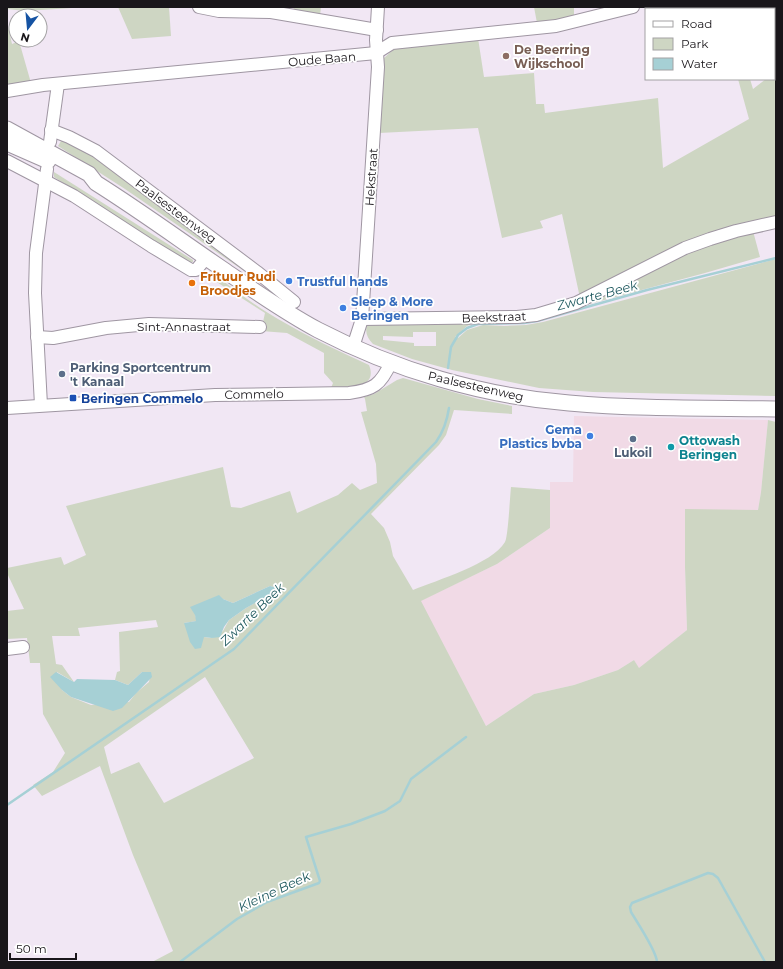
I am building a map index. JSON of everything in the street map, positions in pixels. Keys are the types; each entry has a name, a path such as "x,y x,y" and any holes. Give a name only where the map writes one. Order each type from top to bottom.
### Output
{"main road":[{"name":"Paalsesteenweg","path":"7,129 89,174 96,183 263,297 297,318 353,347 391,362 458,384 535,399 568,403 611,405 776,409"},
{"name":"Paalsesteenweg","path":"7,143 64,169 84,180 96,183"}],"street":[{"path":"199,7 219,11 271,12 377,30"},
{"name":"Hekstraat","path":"353,347 362,319 378,67 376,53 378,7"},
{"name":"Oude Baan","path":"7,91 43,85 376,53 392,43 556,26 633,7"},
{"path":"50,142 58,84"},
{"name":"Paalsesteenweg","path":"51,130 69,137 96,151 257,272 294,302"},
{"name":"Paalsesteenweg","path":"7,161 74,196 191,270 196,270 206,258"},
{"path":"41,405 35,293 36,253 47,169"},
{"name":"Beekstraat","path":"362,319 517,317 536,315 576,303 686,248 729,233 776,222"},
{"name":"Sint-Annastraat","path":"37,337 53,338 99,329 150,324 260,327"},
{"name":"Commelo","path":"7,408 214,395 349,393 365,391 378,384 386,373 391,362"},
{"path":"7,649 23,647"}],"shaded area":[{"path":"574,416 768,420 758,510 685,567 687,630 639,669 634,660 618,670 574,685 534,694 486,726 420,601 497,564 550,528 550,482 573,482"}],"green space":[{"path":"7,7 72,7 48,10 48,8 7,9"},
{"path":"118,7 169,7 171,36 132,39"},
{"path":"294,7 321,7 320,16 293,11"},
{"path":"534,7 574,7 574,17 537,23"},
{"path":"7,22 8,48 21,48 31,83 7,88"},
{"path":"478,38 484,77 534,73 536,104 544,104 545,113 658,98 663,168 749,119 738,80 750,80 753,89 765,80 775,80 776,71 776,219 755,224 580,298 562,214 540,221 543,228 502,238 478,128 379,133 384,58 394,49 411,45"},
{"path":"61,141 68,141 88,149 263,284 125,189 58,146"},
{"path":"54,172 193,260 193,262 188,262 54,177"},
{"path":"753,231 760,257 526,321 480,321 467,326 455,337 458,338 467,330 483,325 526,325 543,322 776,259 776,396 593,392 539,388 452,370 412,359 373,344 367,334 366,329 368,323 373,322 501,320 536,317 573,308 691,250 715,241","holes":["413,332 436,332 436,346 414,346 414,343 383,340 383,336 413,337"]},
{"path":"214,274 253,303 278,319 369,365 371,373 369,379 359,386 331,388 333,383 324,373 324,353 287,333 261,331 265,313 212,279"},
{"path":"403,378 478,399 512,406 512,414 454,410 446,435 439,445 371,514 384,528 390,542 393,556 413,590 477,564 498,550 506,539 511,487 550,490 550,528 497,564 421,601 486,726 534,694 574,685 618,670 634,660 639,668 687,630 685,509 758,510 768,420 776,422 776,962 152,962 173,951 133,855 100,766 42,796 33,785 53,772 65,753 43,714 40,663 30,663 27,638 7,639 7,611 24,609 7,573 7,568 61,557 64,565 86,555 66,506 223,467 231,507 241,508 290,491 297,513 338,495 352,483 360,490 377,483 376,464 361,412 367,411 364,397 374,394","holes":["270,586 279,589 246,608 229,620 223,631 212,638 204,637 184,623 197,621 195,615 223,599 233,603","156,620 158,627 119,632 120,671 117,672 115,680 128,685 142,672 151,672 149,682 136,693 129,702 91,705 71,697 62,690 57,672 74,682 62,665 56,664 52,636 80,636 78,628","205,677 254,758 164,803 139,762 111,774 104,747"]}],"water":[{"path":"270,586 280,589 246,608 229,620 220,637 204,637 201,648 195,649 190,642 184,623 196,621 195,615 190,607 219,595 223,599 233,603"},
{"path":"56,672 74,682 77,679 115,680 128,685 142,672 151,672 152,677 122,708 113,711 71,697 50,677"}],"waterway":[{"name":"Zwarte Beek","path":"448,368 451,347 458,335 467,328 478,324 524,323 537,321 647,290 776,258"},
{"name":"Zwarte Beek","path":"7,805 234,649 436,442 445,426 449,408"},
{"name":"Kleine Beek","path":"180,962 237,919 267,902 319,883 320,881 306,837 351,824 385,811 400,801 411,779 466,737"},
{"path":"657,962 654,951 631,912 630,907 632,903 708,873 713,874 718,878 765,962"}],"place":[{"name":"De Beerring Wijkschool","path":"506,56"},
{"name":"Trustful hands","path":"289,281"},
{"name":"Frituur Rudi Broodjes","path":"192,283"},
{"name":"Sleep & More Beringen","path":"343,308"},
{"name":"Parking Sportcentrum 't Kanaal","path":"62,374"},
{"name":"Beringen Commelo","path":"73,398"},
{"name":"Gema Plastics bvba","path":"590,436"},
{"name":"Lukoil","path":"633,439"},
{"name":"Ottowash Beringen","path":"671,447"}]}
